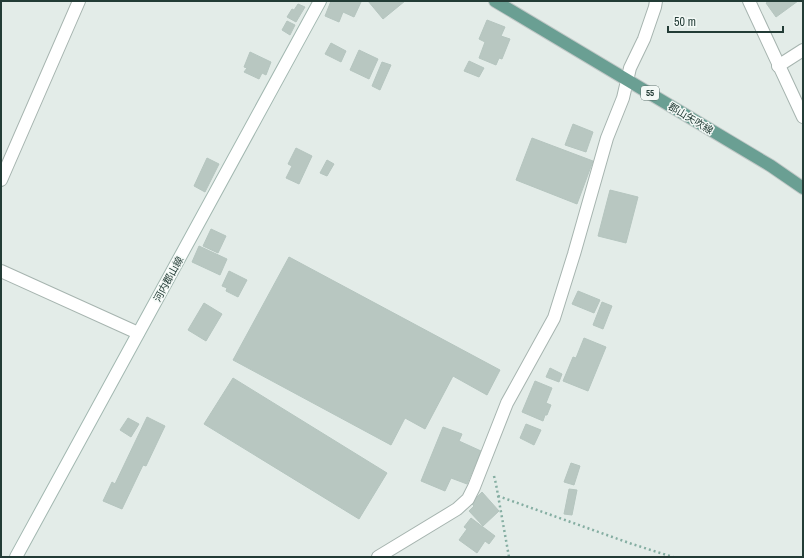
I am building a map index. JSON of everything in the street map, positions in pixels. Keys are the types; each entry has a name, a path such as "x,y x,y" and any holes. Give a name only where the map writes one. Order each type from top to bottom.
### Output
{"main road":[{"name":"郡山矢吹線","path":"495,1 771,166 803,188"}],"street":[{"path":"1,180 78,1"},
{"name":"河内郡山線","path":"16,557 320,1"},
{"path":"378,557 457,509 468,499 507,403 554,318 607,138 623,98 630,68 644,39 656,1"},
{"path":"749,1 803,117"},
{"path":"778,66 803,50"},
{"path":"1,271 138,332"}],"path":[{"path":"484,462 489,466 494,475 509,557"},
{"path":"498,496 632,544 673,557"}],"building":[{"path":"331,1 361,2 354,17 343,12 339,22 325,16"},
{"path":"368,1 405,1 383,19"},
{"path":"769,1 798,1 776,17 766,3"},
{"path":"298,4 305,7 296,22 287,17 292,9 294,10"},
{"path":"487,20 505,27 501,36 510,39 502,59 499,58 496,65 479,58 485,42 479,39"},
{"path":"287,21 295,25 290,35 282,30"},
{"path":"331,43 346,51 341,62 325,54"},
{"path":"359,50 378,59 369,79 350,70"},
{"path":"250,52 271,62 266,75 262,73 259,79 244,72 247,68 244,67"},
{"path":"469,61 484,68 479,77 464,71"},
{"path":"382,62 391,65 380,90 372,86"},
{"path":"573,124 593,132 586,152 565,145"},
{"path":"532,138 593,161 577,204 516,180"},
{"path":"296,148 312,156 299,184 286,178 292,166 288,164"},
{"path":"207,158 219,164 205,192 194,186"},
{"path":"327,160 334,164 327,176 320,173"},
{"path":"610,190 638,197 626,243 598,236"},
{"path":"211,229 226,236 218,253 203,246"},
{"path":"199,246 227,259 220,275 192,262"},
{"path":"289,257 500,370 487,395 453,376 425,429 405,418 391,445 233,360"},
{"path":"229,271 247,280 238,297 226,291 227,288 222,286"},
{"path":"578,291 600,300 594,313 572,304"},
{"path":"602,302 612,306 603,329 593,325"},
{"path":"204,303 222,314 206,341 188,330"},
{"path":"584,338 606,347 588,391 563,381 573,357 576,358"},
{"path":"550,368 562,374 559,382 546,377"},
{"path":"233,378 387,473 359,519 204,424"},
{"path":"535,381 552,388 546,403 551,405 543,421 522,412"},
{"path":"147,417 165,426 146,466 143,465 122,509 103,501 112,482 115,484"},
{"path":"128,418 139,424 131,437 120,430"},
{"path":"526,424 541,430 534,445 520,438"},
{"path":"443,427 462,434 459,441 481,451 467,484 451,478 445,491 421,481"},
{"path":"571,463 580,466 574,485 564,482"},
{"path":"569,489 577,490 572,515 564,514"},
{"path":"482,492 499,511 483,526 469,511 474,506 471,503"},
{"path":"471,518 495,536 489,544 485,541 477,553 459,540 467,529 464,527"}]}
